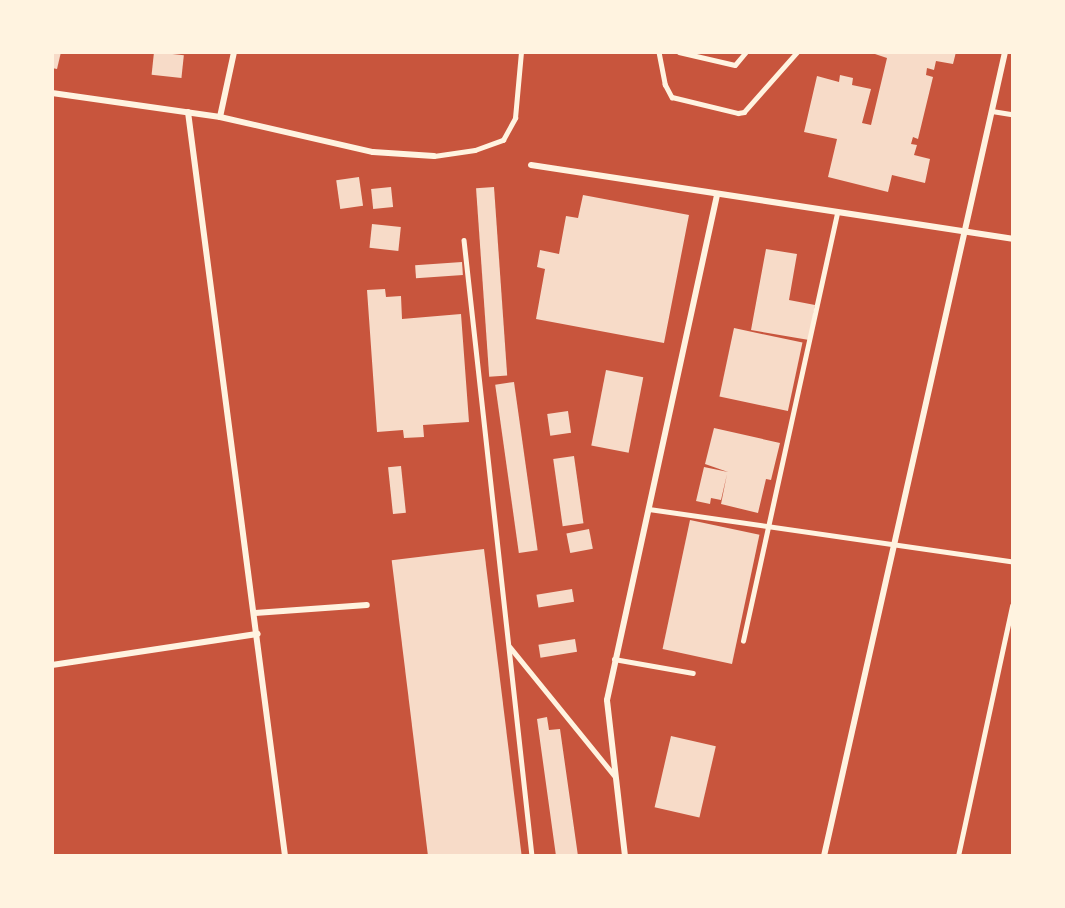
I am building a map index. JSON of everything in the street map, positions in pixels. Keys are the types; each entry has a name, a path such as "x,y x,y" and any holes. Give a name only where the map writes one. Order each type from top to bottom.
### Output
{"street":[{"path":"220,117 234,52"},
{"path":"824,855 1005,52"},
{"path":"52,93 220,117 357,149 434,156"},
{"path":"188,112 258,634 285,855"},
{"path":"531,165 1012,239"},
{"path":"625,855 607,700 614,659 717,195"},
{"path":"255,613 367,605"},
{"path":"52,665 258,634"}],"lane":[{"path":"434,156 475,150 503,140 515,118 521,52"},
{"path":"659,52 665,84 672,97 738,113 744,112 797,52"},
{"path":"679,52 735,65 746,52"},
{"path":"992,111 1012,114"},
{"path":"743,641 766,525 837,213"},
{"path":"464,240 532,855"},
{"path":"649,509 895,542 1012,561"},
{"path":"958,855 1012,606"},
{"path":"509,646 614,775"},
{"path":"614,659 693,674"}],"building":[{"path":"52,52 61,52 57,69 52,68"},
{"path":"154,52 184,55 181,78 152,75"},
{"path":"869,52 956,52 953,64 936,61 934,70 927,68 926,75 933,77 918,139 913,137 911,144 917,145 914,155 930,159 925,183 892,175 888,192 828,177 837,139 804,132 817,76 839,82 840,75 853,78 852,85 871,89 862,123 871,125 887,58"},
{"path":"359,177 363,206 340,209 336,180"},
{"path":"391,187 393,207 373,209 371,189"},
{"path":"494,187 507,376 489,377 476,188"},
{"path":"583,195 689,215 664,343 536,319 545,269 537,267 540,250 559,254 566,216 578,218"},
{"path":"372,224 401,227 398,251 369,248"},
{"path":"766,249 797,254 789,300 815,305 809,340 751,330"},
{"path":"462,262 463,275 416,278 415,265"},
{"path":"385,289 386,297 401,296 402,319 461,314 469,422 423,425 424,437 404,438 403,430 377,432 367,290"},
{"path":"734,328 802,343 788,411 719,396"},
{"path":"606,370 643,377 629,453 591,446"},
{"path":"514,382 538,550 519,553 495,385"},
{"path":"568,411 571,433 550,436 547,414"},
{"path":"714,428 780,443 771,480 766,479 758,513 721,504 727,474 721,500 711,498 710,504 696,501 704,467 728,472 705,464"},
{"path":"574,456 583,523 563,526 553,459"},
{"path":"401,466 406,513 393,514 388,467"},
{"path":"690,520 759,535 732,664 663,649"},
{"path":"589,529 593,549 570,553 566,533"},
{"path":"484,549 522,856 428,856 392,560"},
{"path":"572,589 574,602 538,607 536,595"},
{"path":"575,639 577,652 540,658 538,645"},
{"path":"547,717 549,730 560,729 578,856 556,856 537,719"},
{"path":"671,736 716,746 699,817 655,807"}]}
